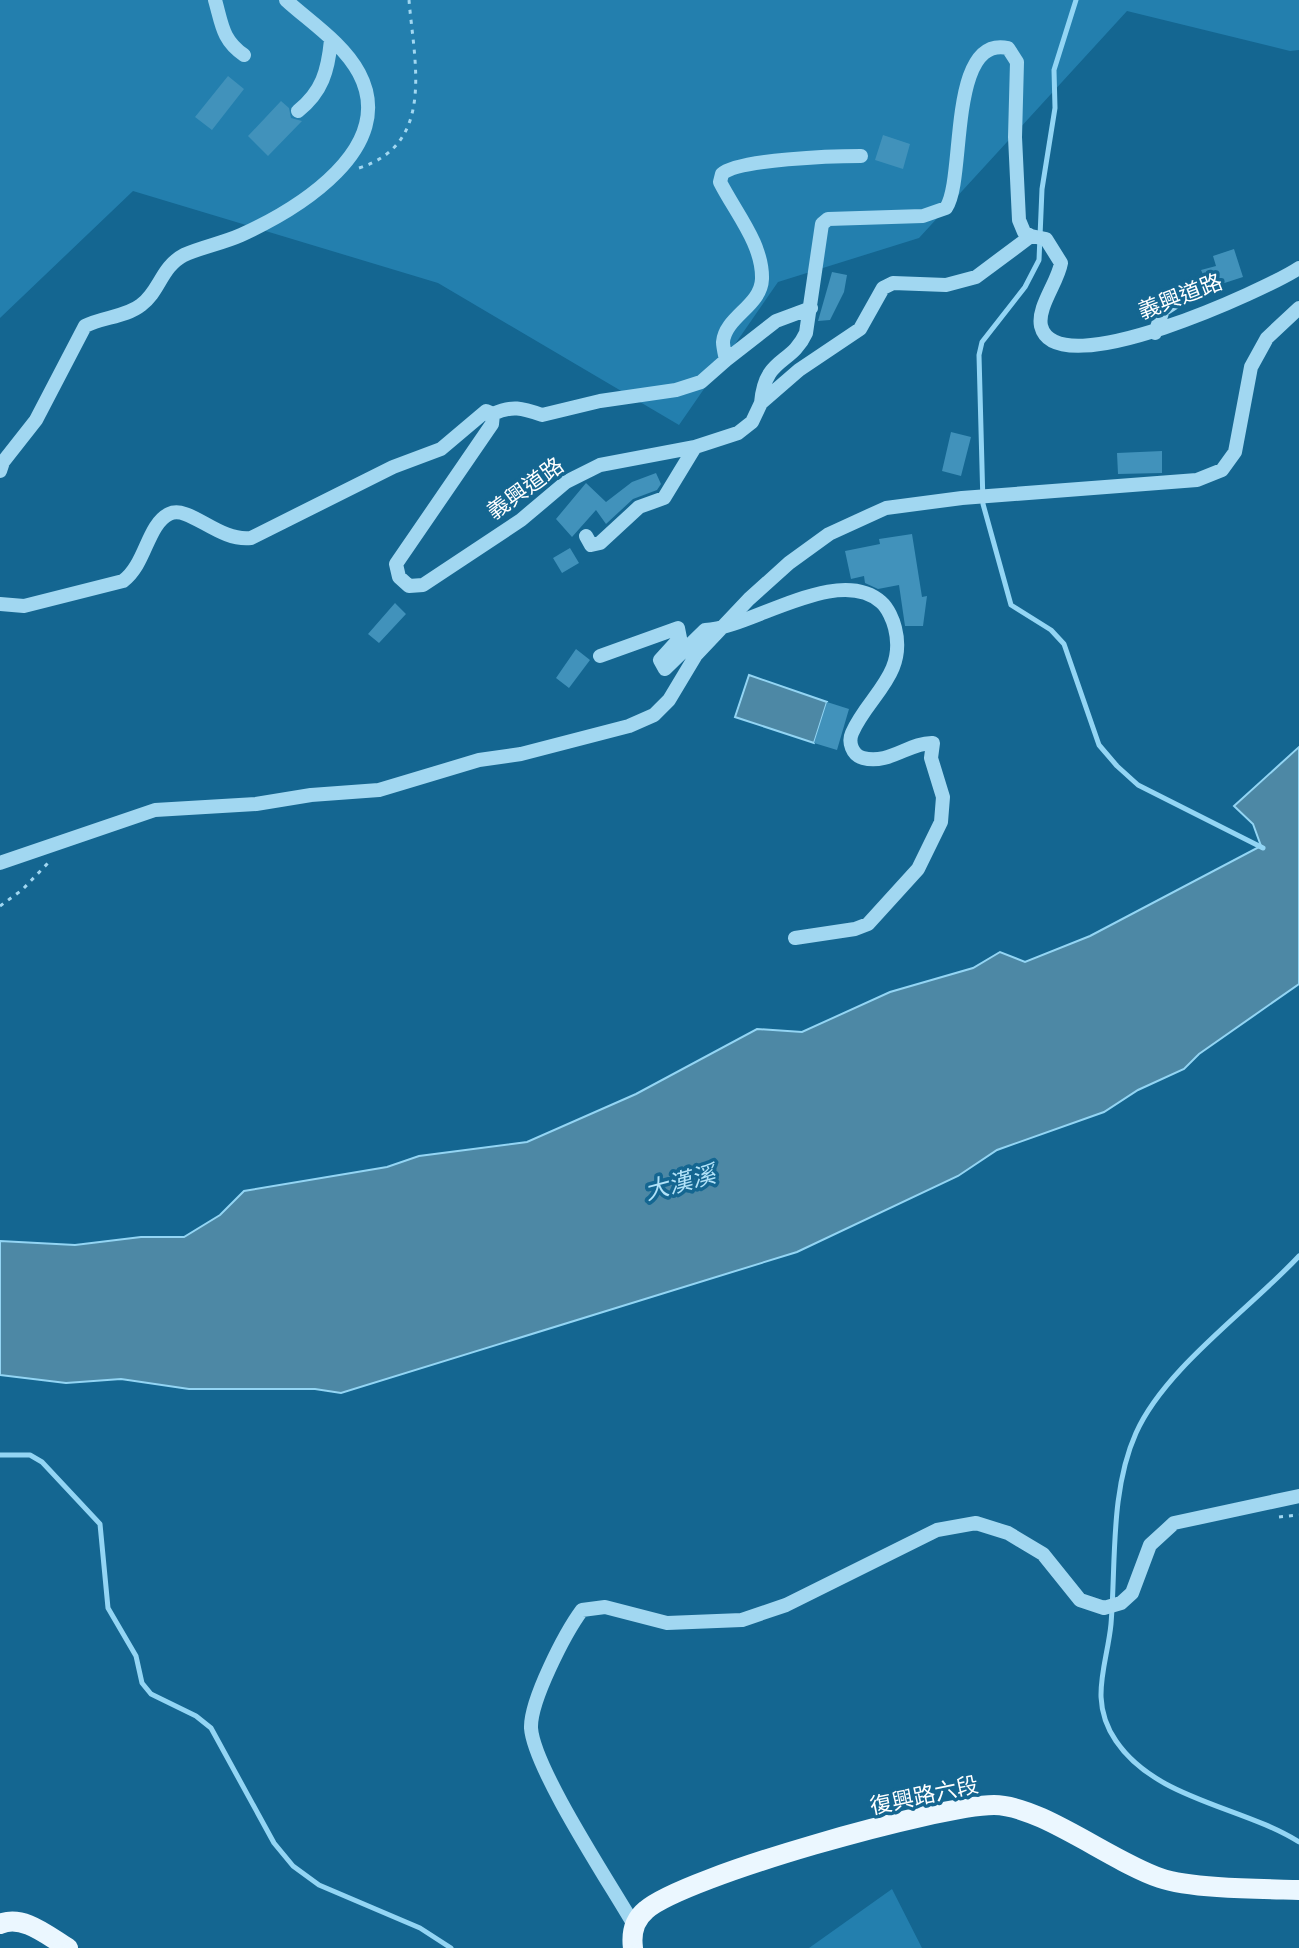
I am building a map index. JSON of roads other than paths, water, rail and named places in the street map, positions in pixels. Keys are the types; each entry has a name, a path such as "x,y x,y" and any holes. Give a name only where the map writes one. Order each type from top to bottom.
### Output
{"main road":[{"name":"復興路六段","path":"634,1925 644,1911 702,1880 909,1819 994,1805 1028,1813 1162,1880 1299,1890"},
{"path":"0,1924 10,1920 30,1925 68,1948"},
{"path":"633,1948 634,1925"}],"street":[{"path":"215,0 222,33 229,45 244,55"},
{"path":"0,471 3,462 36,420 85,326 141,305 171,263 240,235 276,216 339,170 362,139 367,122 366,97 360,75 347,54 286,0"},
{"path":"298,111 320,89 327,74 331,40"},
{"path":"761,403 767,374 802,341 811,308 822,224 828,219 923,216 946,208 956,189 956,144 971,72 981,56 999,46 1008,48 1017,62 1015,137 1019,220 1024,232 1031,236"},
{"path":"726,360 723,341 727,332 757,295 762,281 754,244 720,182 722,174 738,166 825,156 861,156"},
{"name":"義興道路","path":"493,414 492,424 396,564 399,577 409,586 423,585 444,573 521,520 566,482 600,465 695,447 738,433 752,422 761,403 799,370 860,329 883,288 893,283 946,285 976,277 1031,236 1046,239 1061,263 1059,278 1043,310 1041,326 1049,339 1067,346 1155,333 1299,268"},
{"path":"1155,333 1163,310 1200,286"},
{"path":"0,604 24,606 123,581 137,571 153,532 162,519 173,511 187,513 226,537 251,538 393,467 441,449 486,411 493,414 507,407 518,407 542,415 612,399 676,390 701,382 776,321 811,308"},
{"path":"0,863 155,810 256,804 311,795 379,790 479,760 521,754 629,726 654,715 669,700 696,655 789,563 829,534 886,508 962,498 1183,482 1222,470 1235,452 1251,367 1267,338 1299,308"},
{"path":"586,536 591,545 600,543 639,507 664,498 695,447"},
{"path":"600,656 678,628 680,638 660,660 665,669 705,630 719,629 793,601 838,590 860,593 880,601 893,620 897,656 885,685 852,733 850,743 855,753 863,758 887,758 929,742 934,745 931,758 943,797 941,822 918,869 868,924 855,929 795,938"},
{"path":"634,1925 549,1777 531,1731 533,1703 582,1610 591,1606 605,1607 667,1623 742,1620 786,1605 937,1530 956,1524 976,1523 1008,1533 1043,1554 1080,1600 1104,1608 1121,1603 1132,1593 1150,1545 1174,1523 1299,1496"}],"water":[{"path":"749,675 827,702 814,743 735,717"},
{"name":"大漢溪","path":"1299,747 1299,984 1199,1054 1184,1069 1138,1090 1104,1112 997,1150 958,1176 797,1252 341,1393 315,1389 189,1389 121,1379 66,1383 0,1375 0,1241 75,1245 141,1237 184,1237 220,1215 244,1191 387,1167 419,1156 527,1142 636,1094 757,1029 802,1032 890,992 973,968 1000,952 1025,962 1090,936 1261,846 1253,824 1234,806"}],"waterway":[{"path":"1076,0 1054,70 1055,108 1042,189 1039,260 1025,287 982,342 979,355 983,504 1011,605 1051,630 1064,644 1099,745 1138,785 1263,848"},
{"path":"1299,1256 1187,1362 1149,1409 1136,1433 1118,1503 1111,1624 1101,1697 1108,1726 1116,1741 1133,1761 1153,1777 1299,1842"},
{"path":"0,1455 30,1455 42,1462 100,1524 108,1608 136,1656 142,1683 151,1694 196,1716 211,1728 274,1843 293,1866 319,1885 420,1928 451,1948"}]}
